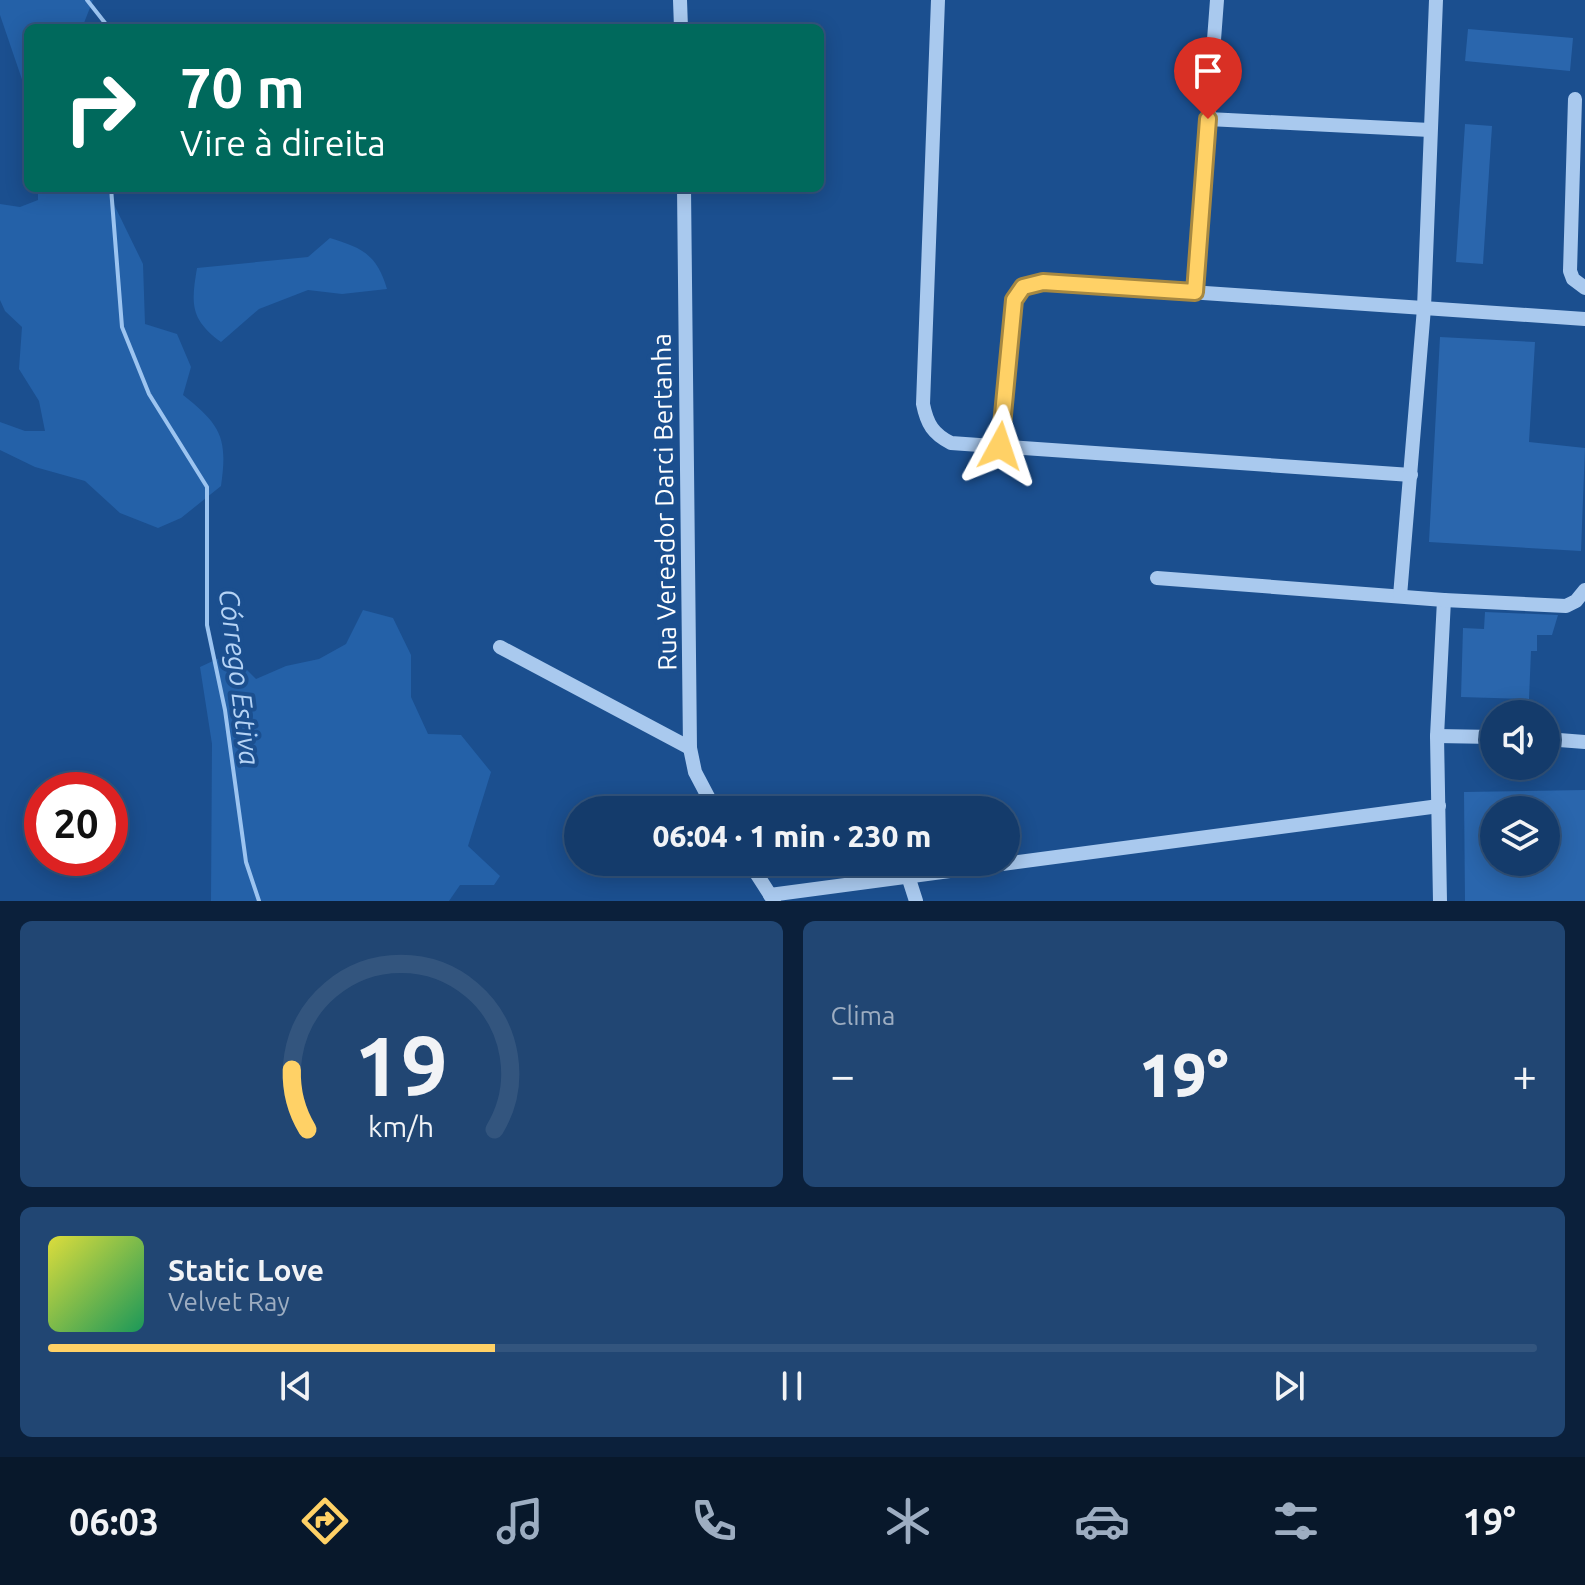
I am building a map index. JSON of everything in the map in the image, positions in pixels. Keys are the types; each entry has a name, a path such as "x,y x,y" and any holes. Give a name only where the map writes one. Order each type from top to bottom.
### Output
{"street":[{"path":"680,0 681,24"},
{"path":"938,0 923,404 926,419 935,435 951,443 1411,475"},
{"path":"1195,292 1217,0"},
{"path":"1400,596 1424,308 1436,0"},
{"path":"1575,99 1570,271 1573,279 1585,288"},
{"path":"1208,119 1430,130"},
{"name":"Rua Vereador Darci Bertanha","path":"684,192 690,748 695,772 708,796"},
{"path":"1000,446 1014,300 1023,287 1043,282 1585,319"},
{"path":"1157,578 1566,606 1576,601 1585,590"},
{"path":"1440,901 1437,736 1444,600"},
{"path":"500,647 690,748"},
{"path":"1437,736 1480,737"},
{"path":"1560,740 1585,742"},
{"path":"1020,861 1439,806"},
{"path":"758,876 772,898 908,876 916,901"}],"shaded area":[{"path":"0,0 93,0 84,24 24,24 24,85 0,15"},
{"path":"38,192 108,192 143,264 145,324 177,334 191,367 183,395 206,415 219,434 223,456 221,486 181,518 158,528 120,513 85,481 35,467 0,450 0,422 25,431 45,431 39,401 19,369 22,327 5,311 0,300 0,204 20,207 38,200"},
{"path":"330,238 367,254 379,268 387,289 342,294 308,290 259,309 221,342 203,326 194,301 197,268 308,257"},
{"path":"363,610 393,618 411,655 411,697 428,734 461,735 491,772 468,846 500,876 494,885 460,885 449,901 211,901 212,744 200,667 230,653 256,679 286,666 319,659 346,644"}],"building":[{"path":"1468,29 1573,38 1570,71 1465,61"},
{"path":"1465,124 1492,126 1483,264 1456,262"},
{"path":"1440,337 1535,342 1529,442 1585,448 1581,551 1429,542"},
{"path":"1485,612 1558,615 1552,635 1537,635 1537,651 1531,651 1529,699 1461,697 1463,628 1484,629"},
{"path":"1585,790 1585,901 1465,901 1464,792"}],"waterway":[{"name":"Córrego Estiva","path":"87,0 106,24"},
{"name":"Córrego Estiva","path":"111,192 122,327 149,394 207,487 207,625 225,710 246,862 259,901"}],"route":[{"path":"1000,446 1014,300 1023,287 1043,282 1195,292 1208,119"}]}
